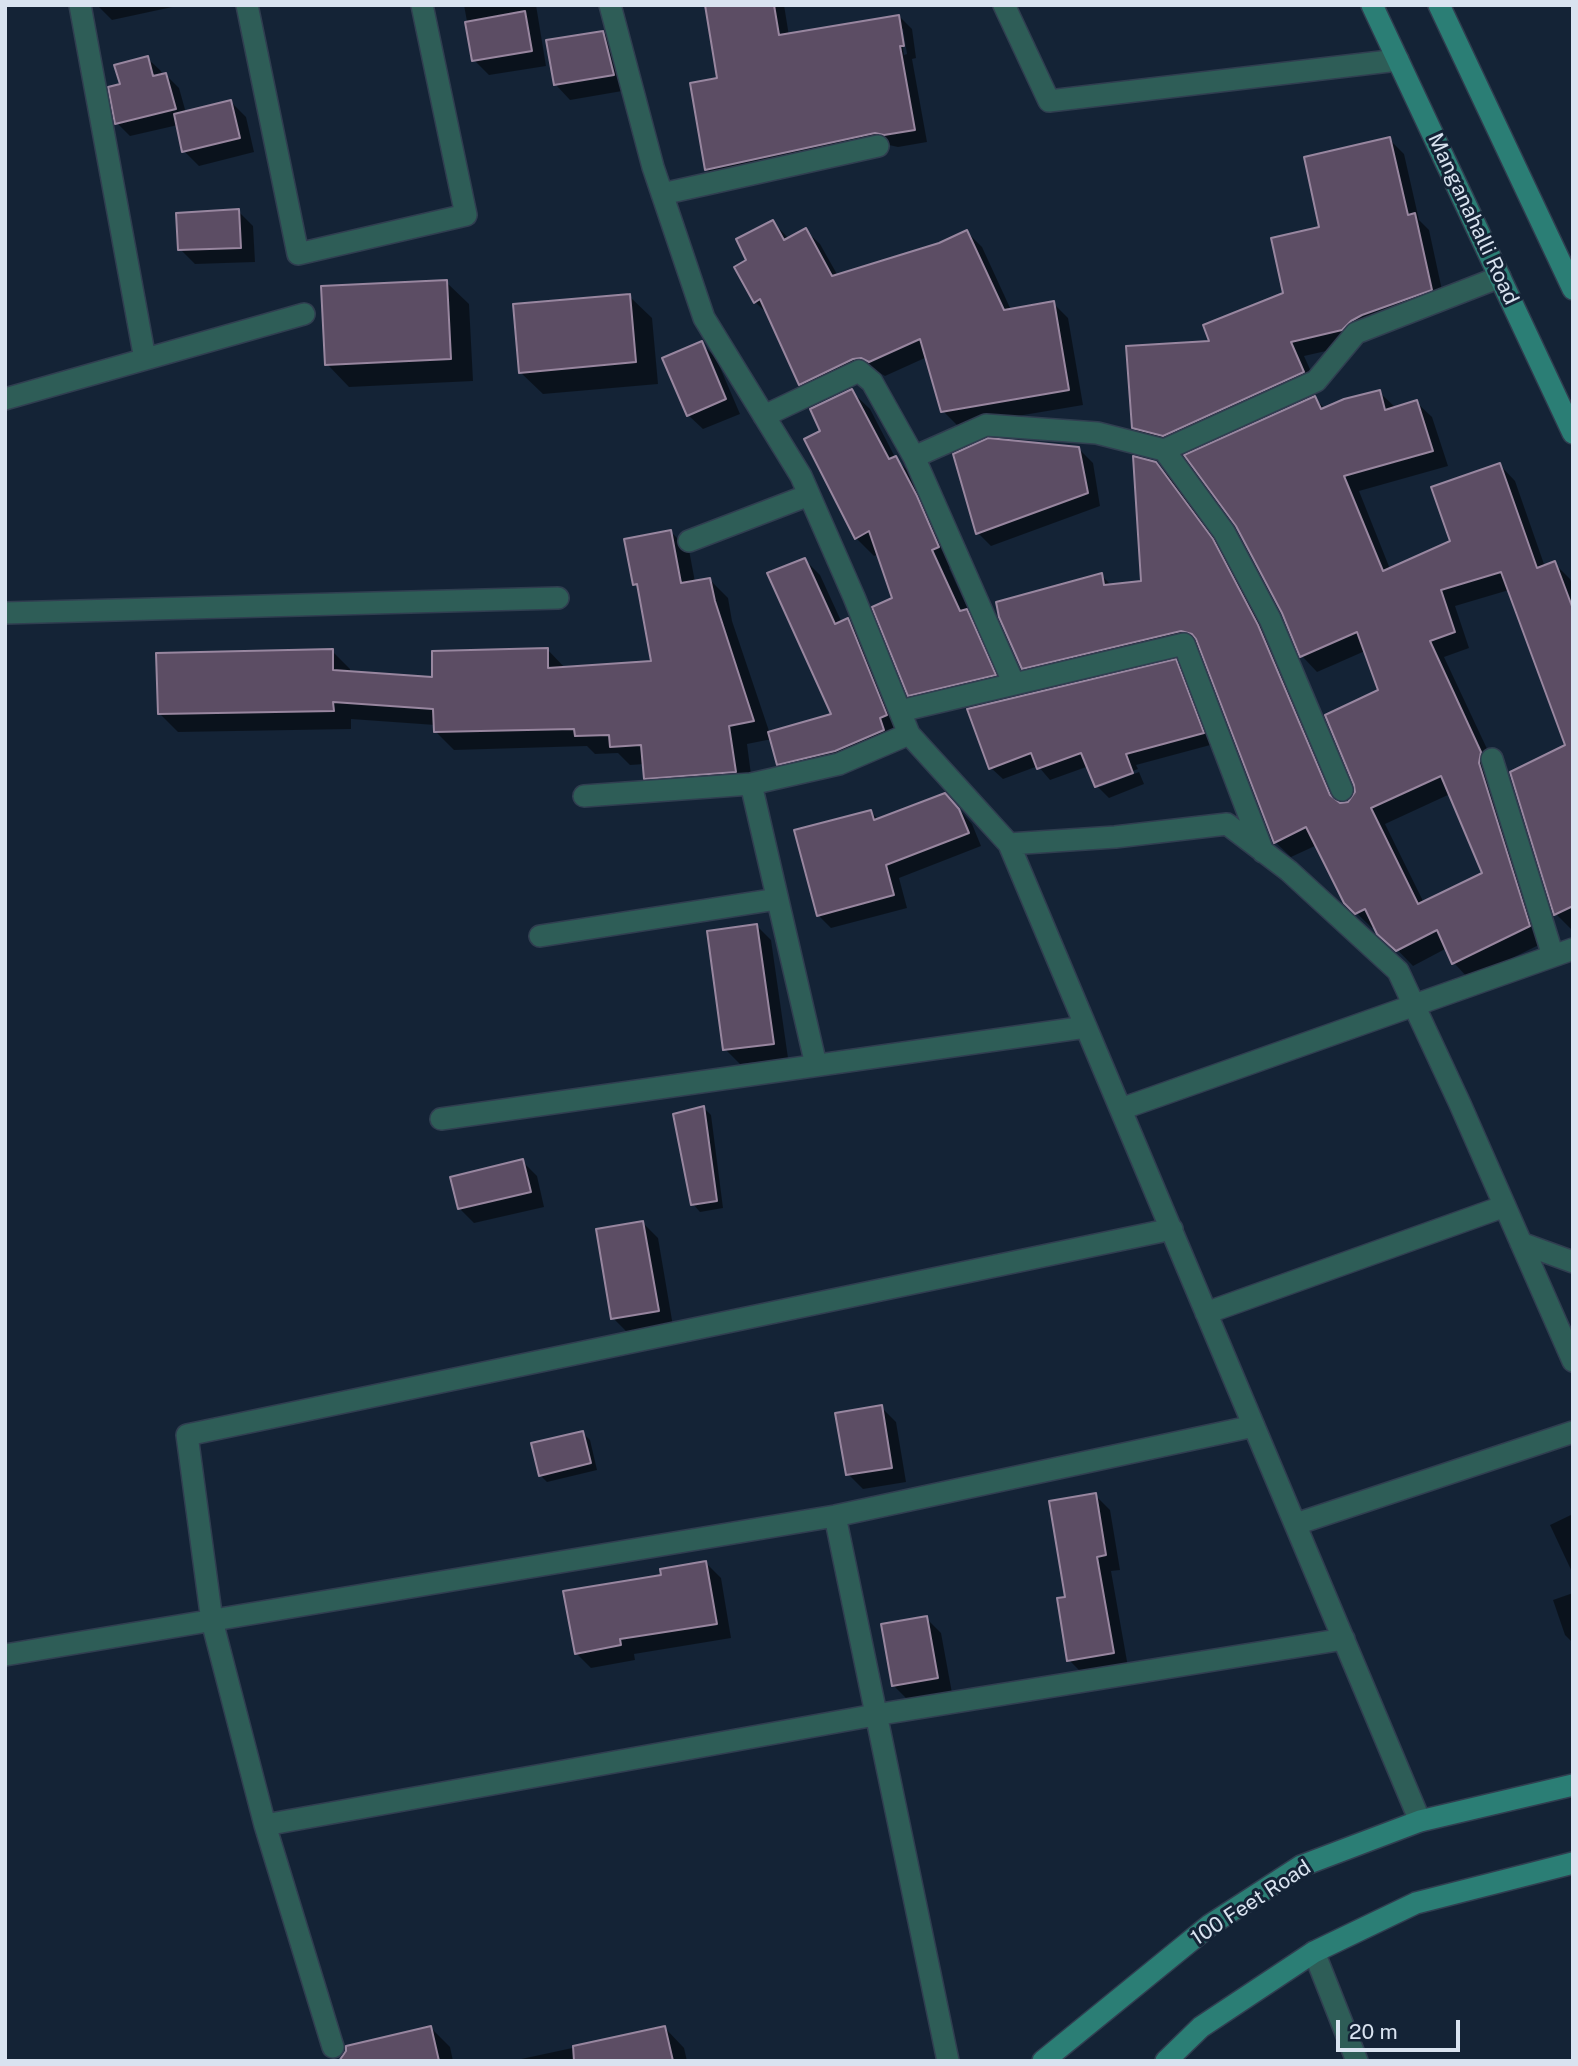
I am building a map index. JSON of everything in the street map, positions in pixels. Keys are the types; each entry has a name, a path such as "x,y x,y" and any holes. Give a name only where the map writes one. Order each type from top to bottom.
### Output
{"main road":[{"name":"Manganahalli Road","path":"1372,5 1573,433"},
{"path":"1439,5 1573,289"},
{"name":"100 Feet Road","path":"1043,2061 1210,1925 1301,1866 1420,1821 1573,1785"},
{"path":"1166,2061 1201,2027 1314,1952 1416,1902 1573,1863"}],"street":[{"path":"80,5 145,359"},
{"path":"247,5 298,254 466,215 422,5"},
{"path":"610,5 662,194 704,318 801,476 909,734 1009,844 1420,1821"},
{"path":"1004,5 1049,102 1398,60"},
{"path":"662,194 878,146"},
{"path":"914,457 986,425 1097,433 1164,450 1316,381 1356,333 1500,277"},
{"path":"5,399 304,314"},
{"path":"764,416 859,371 872,382 914,457 1014,684"},
{"path":"1164,450 1224,532 1270,619 1342,790"},
{"path":"689,541 809,495"},
{"path":"5,613 558,598"},
{"path":"900,711 1184,643 1263,852"},
{"path":"584,796 751,784 839,764 909,734"},
{"path":"1121,1109 1563,953 1492,759"},
{"path":"751,784 816,1065"},
{"path":"1009,844 1115,837 1227,824 1289,871 1398,971 1573,1361"},
{"path":"540,936 777,899"},
{"path":"441,1119 1086,1027"},
{"path":"1206,1312 1505,1206"},
{"path":"333,2047 265,1825 212,1621 187,1435 1171,1229"},
{"path":"1521,1242 1573,1262"},
{"path":"5,1655 835,1516 1254,1426"},
{"path":"1296,1524 1573,1432"},
{"path":"835,1516 948,2061"},
{"path":"265,1825 875,1716 1344,1640"},
{"path":"1314,1952 1357,2061"}],"building":[{"path":"705,5 774,5 779,35 899,15 904,46 900,46 915,130 884,135 875,133 705,170 690,83 717,78"},
{"path":"525,11 532,51 472,61 465,22"},
{"path":"603,31 614,75 554,85 546,40"},
{"path":"148,56 153,76 166,73 176,109 115,124 108,87 120,84 114,65"},
{"path":"231,100 240,138 182,152 174,114"},
{"path":"1390,137 1408,215 1415,213 1432,290 1362,315 1342,330 1291,342 1304,372 1163,436 1132,428 1126,346 1209,341 1203,325 1283,293 1271,238 1319,227 1304,157"},
{"path":"239,209 241,248 178,250 176,213"},
{"path":"773,220 784,240 806,228 832,276 939,243 967,230 1004,310 1054,301 1069,390 941,412 920,339 869,362 861,358 853,359 799,385 760,299 754,303 734,267 746,260 736,239"},
{"path":"447,280 451,359 325,365 321,286"},
{"path":"630,294 636,362 519,373 513,304"},
{"path":"702,341 726,399 687,416 662,358"},
{"path":"852,389 889,459 896,456 917,496 939,547 932,550 960,611 967,609 996,675 908,696 872,607 892,598 869,531 855,539 804,439 820,431 810,409"},
{"path":"1380,390 1385,410 1417,400 1433,451 1344,476 1383,571 1450,541 1431,487 1500,463 1537,568 1555,561 1573,609 1573,906 1554,915 1510,772 1565,745 1501,572 1441,590 1455,632 1430,641 1481,752 1479,763 1530,926 1452,964 1437,930 1396,951 1377,934 1365,909 1355,914 1344,903 1306,827 1274,843 1192,634 1181,631 1022,669 999,617 996,602 1102,573 1104,585 1141,581 1133,456 1156,462 1213,539 1258,625 1330,795 1340,803 1348,802 1355,792 1354,785 1325,715 1378,690 1357,632 1300,657 1282,613 1236,526 1184,455 1315,396 1321,409 1344,399","holes":["1441,776 1482,873 1418,904 1371,808"]},
{"path":"988,438 1079,447 1088,493 976,534 953,454"},
{"path":"671,530 681,583 710,578 754,721 729,726 736,772 644,779 641,745 610,747 609,735 575,736 574,729 434,732 433,709 333,702 334,711 158,714 156,653 333,649 333,670 432,677 432,651 548,648 548,668 651,661 637,584 633,585 624,539"},
{"path":"805,558 835,624 848,618 887,715 880,718 884,730 835,751 777,765 768,732 831,714 767,573"},
{"path":"1176,659 1204,733 1126,754 1133,773 1095,787 1081,753 1037,769 1031,753 989,769 967,709"},
{"path":"945,793 959,809 969,833 886,865 894,895 817,916 794,830 871,810 874,820"},
{"path":"757,924 774,1044 723,1050 707,931"},
{"path":"704,1106 717,1201 691,1205 673,1114"},
{"path":"523,1159 531,1192 458,1209 450,1177"},
{"path":"643,1221 659,1311 611,1319 596,1229"},
{"path":"882,1405 892,1468 846,1475 835,1413"},
{"path":"583,1431 591,1463 539,1476 531,1443"},
{"path":"1096,1493 1106,1555 1097,1557 1114,1653 1067,1661 1057,1598 1065,1597 1049,1501"},
{"path":"706,1561 717,1624 620,1639 621,1645 575,1654 563,1591 661,1575 660,1569"},
{"path":"927,1616 938,1678 892,1686 881,1624"},
{"path":"431,2026 439,2061 339,2061 346,2051 346,2046"},
{"path":"665,2026 673,2061 574,2061 573,2046"}]}
